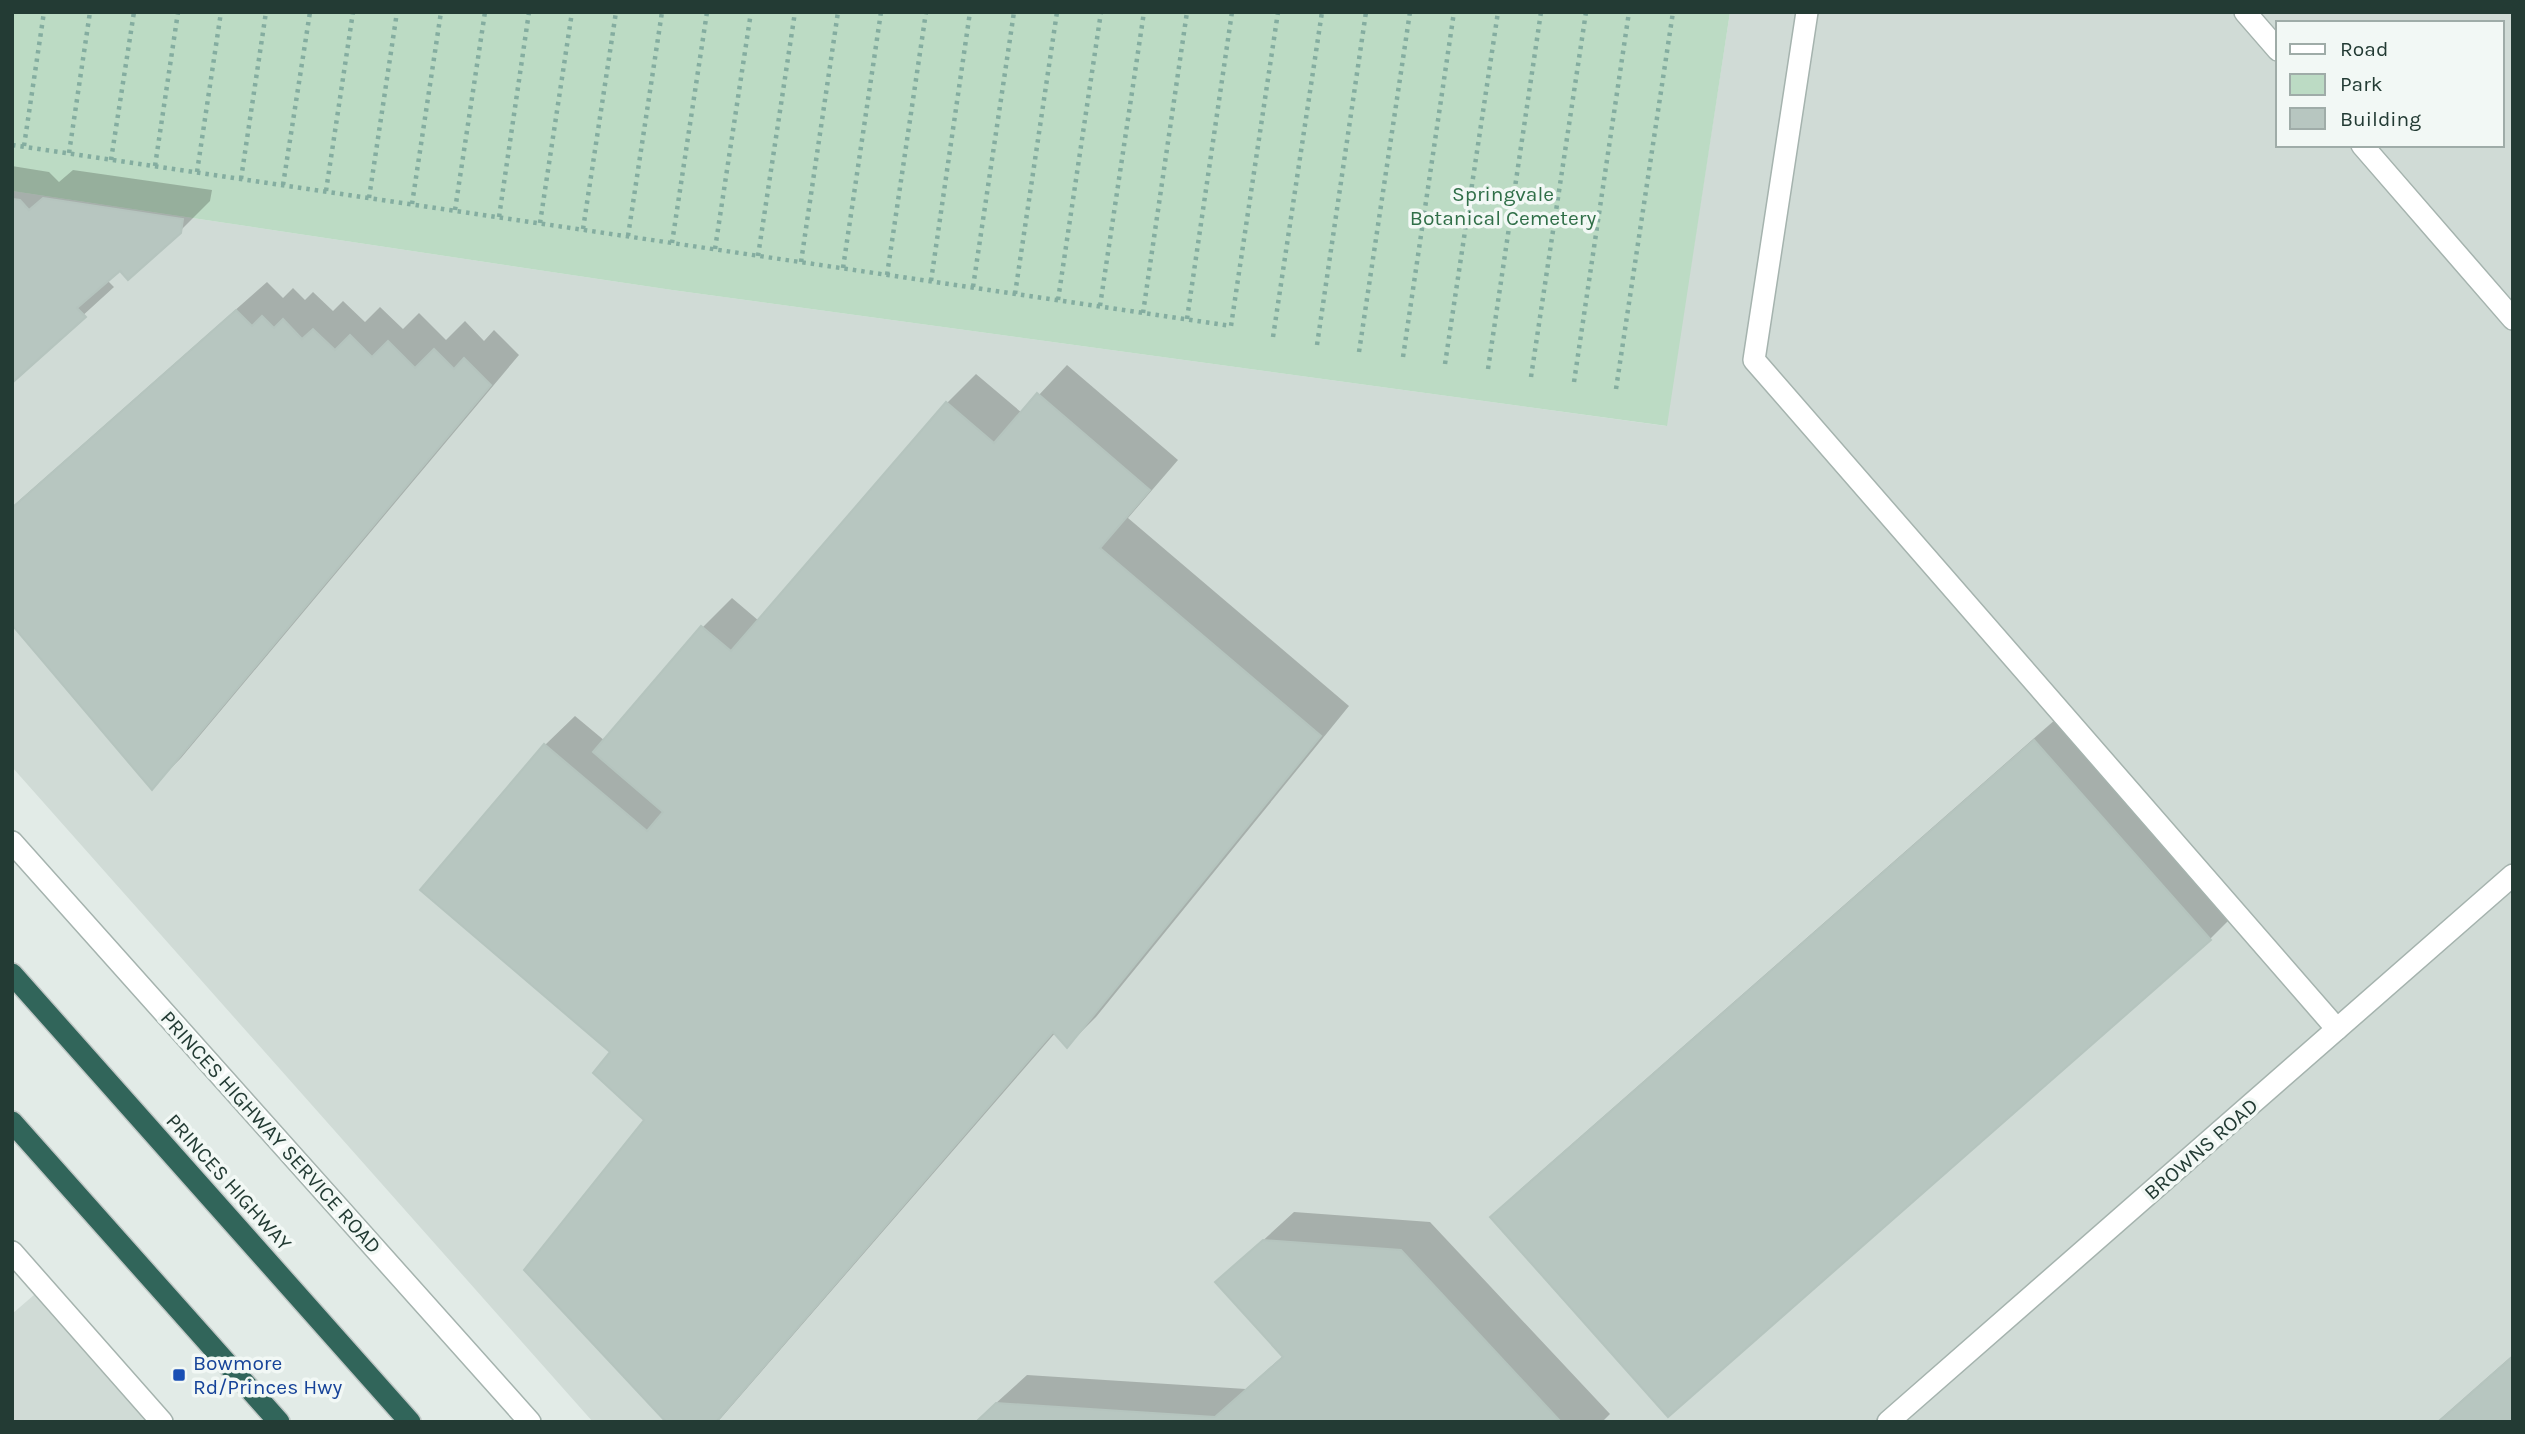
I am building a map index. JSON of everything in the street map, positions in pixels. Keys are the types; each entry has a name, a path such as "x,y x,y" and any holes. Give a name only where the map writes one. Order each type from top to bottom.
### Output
{"highway":[{"name":"PRINCES HIGHWAY","path":"12,974 410,1422"},
{"path":"12,1122 279,1422"}],"street":[{"path":"1807,12 1754,360 2337,1028"},
{"path":"2245,12 2276,48"},
{"path":"2364,147 2513,319"},
{"name":"PRINCES HIGHWAY SERVICE ROAD","path":"12,842 530,1422"},
{"name":"BROWNS ROAD","path":"1888,1422 2513,875"},
{"path":"12,1252 162,1422"}],"path":[{"path":"24,146 44,12"},
{"path":"69,153 90,12"},
{"path":"111,160 134,12"},
{"path":"155,166 178,12"},
{"path":"197,172 221,12"},
{"path":"241,179 266,12"},
{"path":"283,185 310,12"},
{"path":"326,191 354,12"},
{"path":"369,198 397,12"},
{"path":"412,204 441,12"},
{"path":"455,210 485,12"},
{"path":"499,217 529,12"},
{"path":"540,223 572,12"},
{"path":"583,229 616,12"},
{"path":"628,236 662,12"},
{"path":"672,243 707,12"},
{"path":"715,249 751,12"},
{"path":"758,256 795,12"},
{"path":"801,262 838,12"},
{"path":"843,268 881,12"},
{"path":"887,275 926,12"},
{"path":"931,281 970,12"},
{"path":"973,287 1014,12"},
{"path":"1016,294 1057,12"},
{"path":"1058,300 1101,12"},
{"path":"1100,306 1144,12"},
{"path":"1143,313 1187,12"},
{"path":"1187,320 1231,12"},
{"path":"12,145 1231,326 1278,12"},
{"path":"1273,337 1322,12"},
{"path":"1317,345 1366,12"},
{"path":"1359,352 1410,12"},
{"path":"1403,357 1454,12"},
{"path":"1445,363 1498,12"},
{"path":"1488,369 1541,12"},
{"path":"1531,377 1586,12"},
{"path":"1574,382 1629,12"},
{"path":"1616,389 1673,12"}],"shaded area":[{"path":"1730,12 2513,12 2513,1422 593,1422 12,767 12,191 672,290 1666,426"},
{"path":"34,1295 146,1422 12,1422 12,1314"}],"green space":[{"name":"Springvale Botanical Cemetery","path":"12,12 1730,12 1667,426 672,290 12,191"}],"building":[{"path":"43,198 183,219 181,233 128,280 120,271 77,308 86,317 12,383 12,199 20,200 29,210"},
{"path":"236,310 252,326 262,316 274,328 283,319 302,339 313,329 335,350 350,335 372,357 388,341 415,368 434,349 454,369 464,358 491,385 152,790 12,625 12,508"},
{"path":"1037,393 1150,490 1100,548 1321,736 1067,1048 1053,1032 716,1422 666,1422 524,1270 644,1120 593,1073 610,1052 420,890 544,744 647,831 663,812 593,752 701,626 731,651 946,402 994,443"},
{"path":"2034,740 2211,940 1668,1417 1490,1217"},
{"path":"1263,1240 1401,1250 1561,1422 976,1422 996,1403 1215,1417 1283,1357 1215,1282"},
{"path":"2513,1356 2513,1422 2438,1422"}],"place":[{"name":"Bowmore Rd/Princes Hwy","path":"179,1375"}]}
